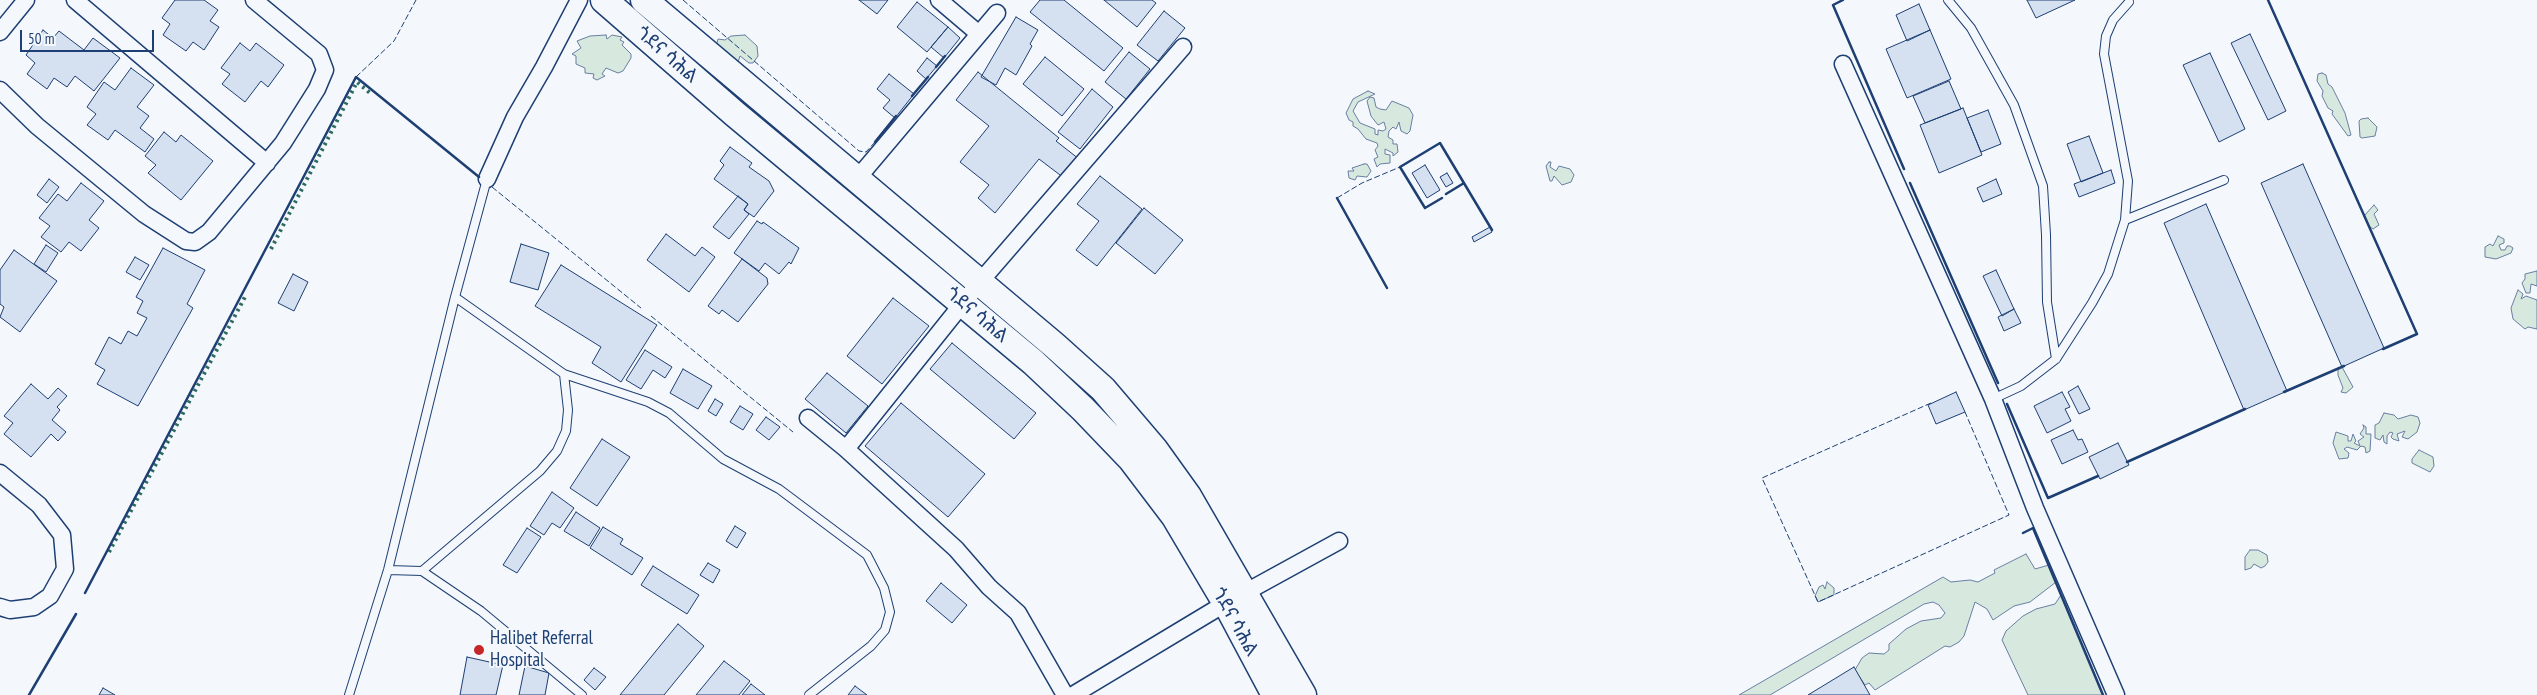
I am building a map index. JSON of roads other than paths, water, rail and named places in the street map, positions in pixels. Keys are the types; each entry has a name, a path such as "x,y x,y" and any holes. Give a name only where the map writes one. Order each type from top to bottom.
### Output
{"highway":[{"name":"ጎደና ሳሕል","path":"604,0 742,120 1058,385 1131,459 1235,598 1303,695"},
{"name":"ጎደና ሳሕል","path":"644,0 1096,383 1128,418 1188,496 1235,598 1275,695"}],"street":[{"path":"0,32 26,0"},
{"path":"75,0 267,163"},
{"path":"0,90 37,126 144,214 186,241 195,242 209,232 283,143 312,97 325,70 319,54 254,0"},
{"path":"487,179 515,117 579,0"},
{"path":"939,0 979,34"},
{"path":"856,180 997,13"},
{"path":"846,449 979,283 1183,47"},
{"path":"1843,64 1993,399 2035,508 2116,695"},
{"path":"808,418 846,449 956,549 989,587 1018,613 1065,695"},
{"path":"0,473 39,505 62,535 65,569 50,596 34,607 10,610 0,607"},
{"path":"1073,695 1235,598 1340,541"}],"lane":[{"path":"1948,0 1971,28 2014,105 2043,186 2047,302 2056,359"},
{"path":"1993,399 2021,386 2056,359 2108,274 2125,220 2128,181 2104,54 2106,36 2113,20 2129,2"},
{"path":"349,695 388,570 455,296 487,179"},
{"path":"2125,220 2224,180"},
{"path":"455,296 564,374 648,402 669,413 723,459 779,489 867,555 884,588 890,612 885,630 871,646 809,695"},
{"path":"422,571 540,471 557,451 566,431 568,410 564,374"},
{"path":"388,570 422,571 481,611 582,695"}],"place":[{"name":"Halibet Referral Hospital","path":"479,650"}]}
